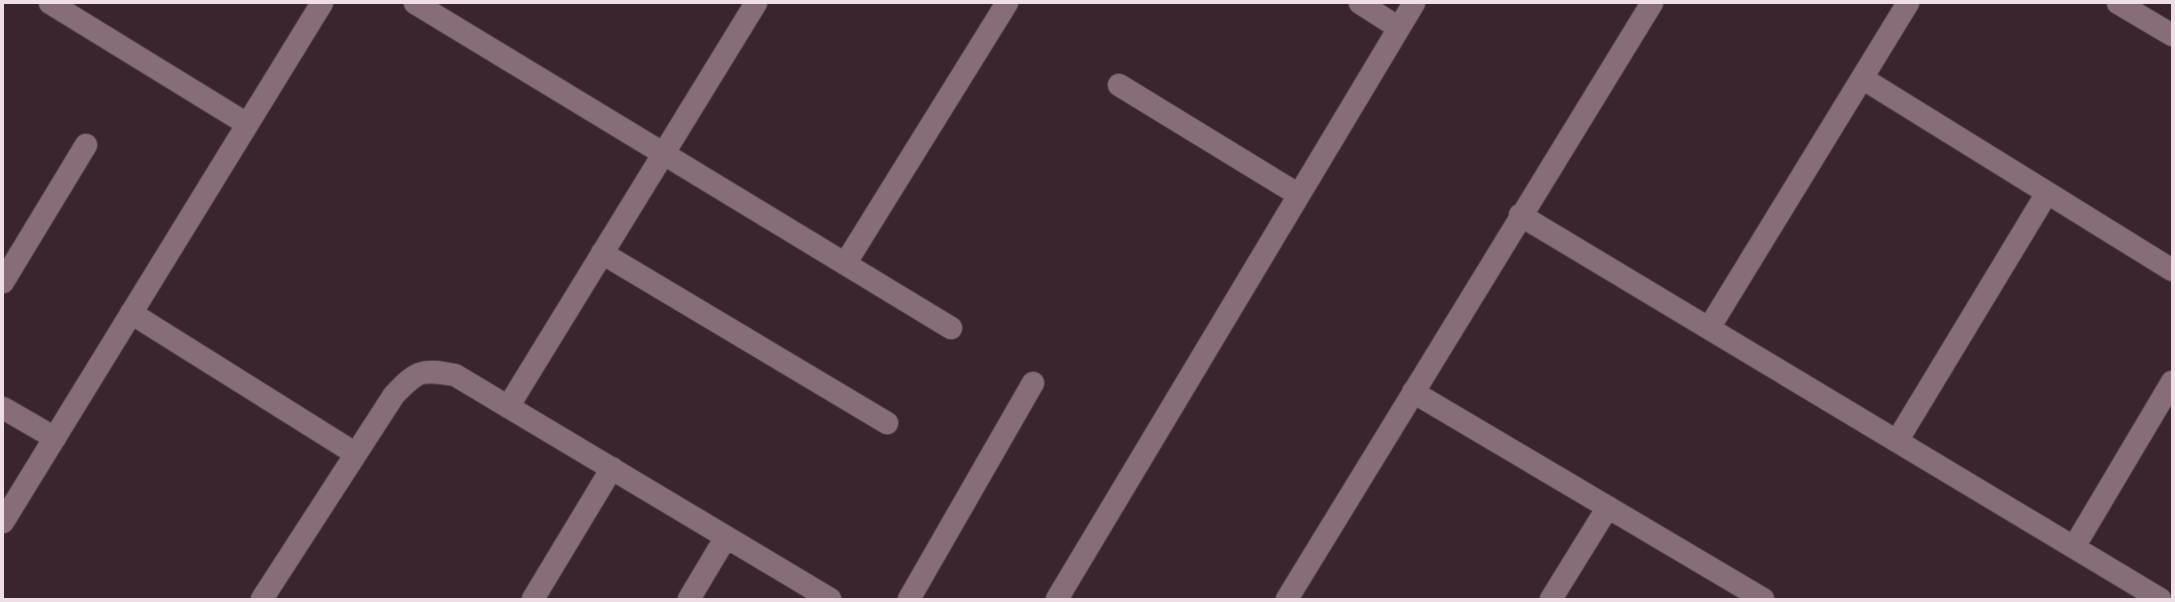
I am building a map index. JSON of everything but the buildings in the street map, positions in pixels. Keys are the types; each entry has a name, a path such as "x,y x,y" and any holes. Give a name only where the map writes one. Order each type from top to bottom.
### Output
{"street":[{"path":"50,3 247,124"},
{"path":"3,521 322,3"},
{"path":"416,3 951,328"},
{"path":"508,407 756,3"},
{"path":"845,264 1007,3"},
{"path":"1360,3 1399,28"},
{"path":"1057,599 1414,3"},
{"path":"1287,599 1520,215 1652,3"},
{"path":"1709,328 1908,3"},
{"path":"2118,3 2172,35"},
{"path":"1862,78 2172,270"},
{"path":"1119,85 1299,195"},
{"path":"3,282 86,145"},
{"path":"1897,441 2048,193"},
{"path":"1520,215 2160,599"},
{"path":"602,253 887,423"},
{"path":"131,313 356,454"},
{"path":"262,599 394,395 412,376 430,370 455,375 830,599"},
{"path":"909,599 1033,382"},
{"path":"2074,547 2172,382"},
{"path":"1413,392 1763,599"},
{"path":"3,408 55,438"},
{"path":"533,599 612,468"},
{"path":"1551,599 1608,507"},
{"path":"689,599 726,537"}]}
